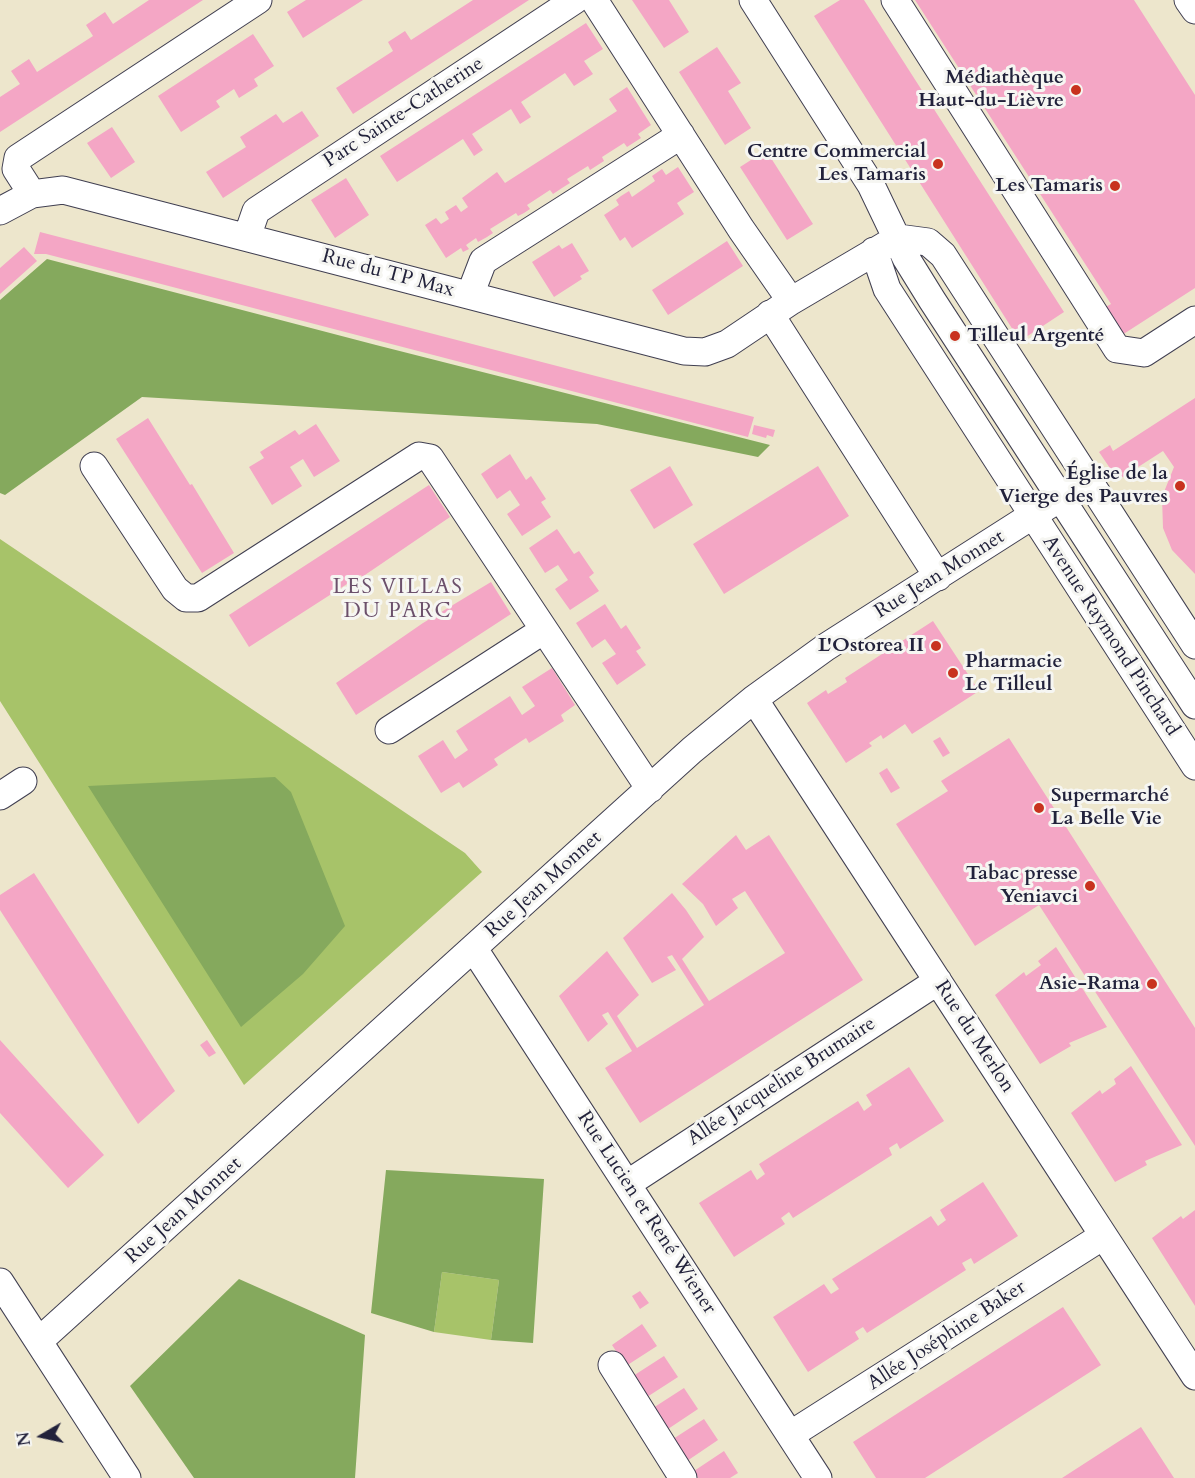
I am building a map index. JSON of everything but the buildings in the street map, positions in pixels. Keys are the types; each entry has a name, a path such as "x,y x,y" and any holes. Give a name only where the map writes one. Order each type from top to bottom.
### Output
{"street":[{"path":"32,194 16,169 18,158 258,0"},
{"name":"Parc Sainte-Catherine","path":"247,237 256,211 575,0"},
{"path":"594,0 681,135 938,577"},
{"path":"895,0 1117,349 1144,353 1195,320"},
{"path":"1188,0 1195,10"},
{"name":"Avenue Raymond Pinchard","path":"757,2 871,185 906,258 932,300 1195,705"},
{"path":"470,295 483,261 681,135"},
{"name":"Rue du TP Max","path":"0,211 32,194 63,190 684,351 705,352 727,344 781,307"},
{"path":"781,307 898,238 928,242 943,255 1195,645"},
{"name":"Avenue Raymond Pinchard","path":"874,251 887,289 1195,766"},
{"path":"94,466 175,589 186,598 198,598 419,456 430,458 651,789"},
{"name":"Rue Jean Monnet","path":"39,1341 651,789 754,699 826,647 1088,480"},
{"path":"388,730 544,630"},
{"name":"Rue du Merlon","path":"754,699 1195,1376"},
{"path":"0,796 23,781"},
{"name":"Rue Lucien et René Wiener","path":"474,949 818,1478"},
{"name":"Allée Jacqueline Brumaire","path":"627,1184 938,981"},
{"name":"Allée Joséphine Baker","path":"790,1436 1104,1236"},
{"path":"0,1282 127,1478"},
{"path":"612,1365 683,1478"}],"green space":[{"path":"47,259 770,445 758,457 597,424 142,397 5,495 0,493 0,300"},
{"path":"0,539 465,853 482,872 244,1085 0,701"},
{"path":"275,777 291,792 345,926 303,974 241,1027 88,786"},
{"path":"386,1170 544,1179 533,1343 491,1340 499,1280 442,1272 434,1332 371,1313"},
{"path":"442,1272 499,1280 491,1340 434,1332"},
{"path":"239,1279 365,1335 355,1478 194,1478 130,1386"}],"place":[{"name":"Médiathèque Haut-du-Lièvre","path":"1076,90"},
{"name":"Centre Commercial Les Tamaris","path":"938,164"},
{"name":"Les Tamaris","path":"1115,186"},
{"name":"Tilleul Argenté","path":"955,336"},
{"name":"Église de la Vierge des Pauvres","path":"1180,486"},
{"name":"L'Ostorea II","path":"936,646"},
{"name":"Pharmacie Le Tilleul","path":"953,673"},
{"name":"Supermarché La Belle Vie","path":"1039,808"},
{"name":"Tabac presse Yeniavci","path":"1090,886"},
{"name":"Asie-Rama","path":"1152,984"}],"district":[{"name":"LES VILLAS DU PARC","path":"398,600"}]}
